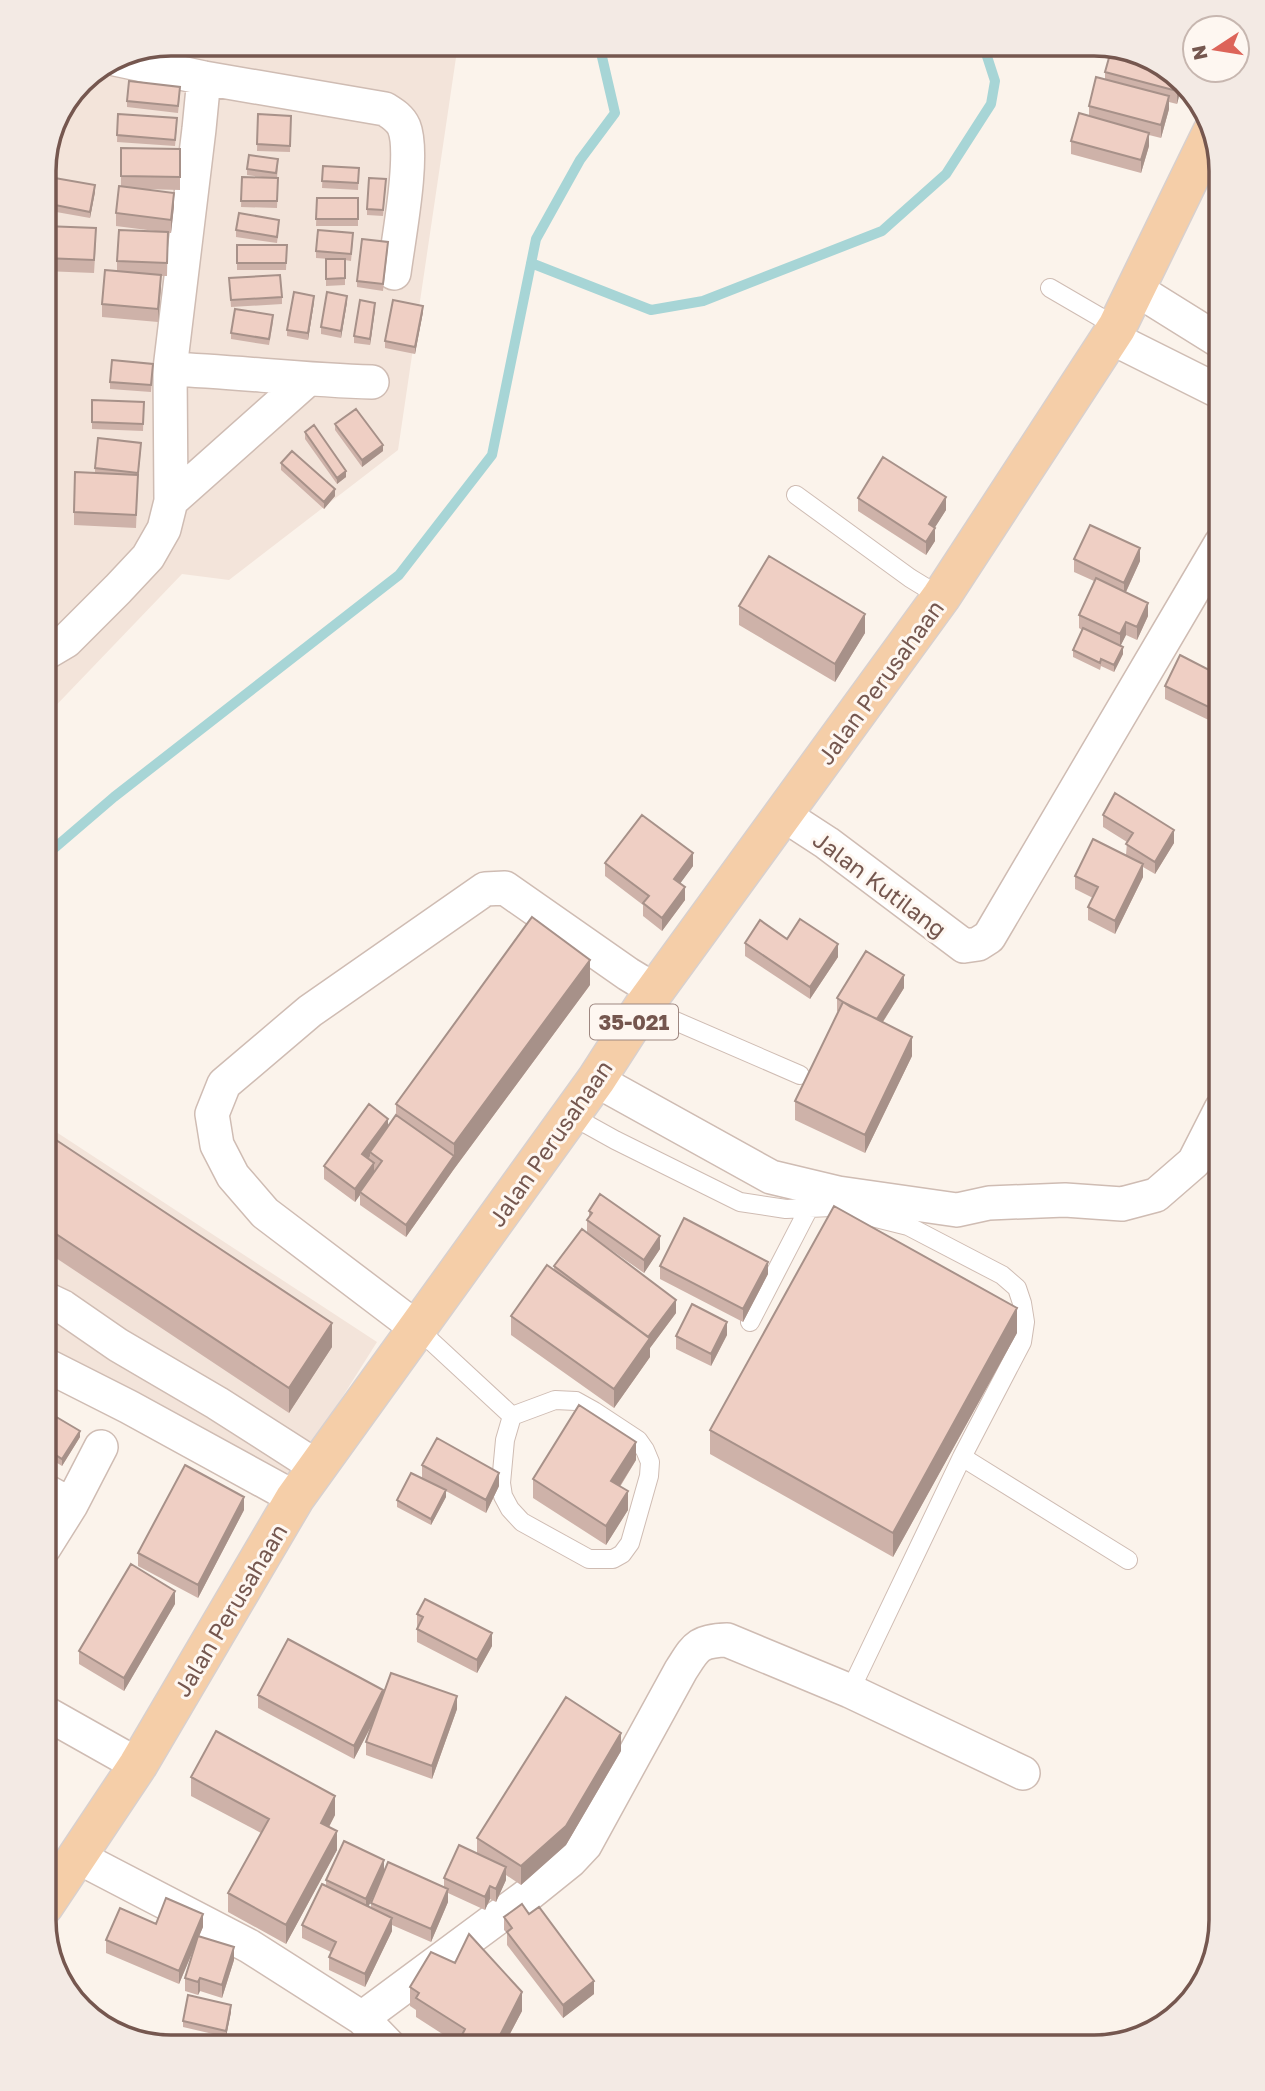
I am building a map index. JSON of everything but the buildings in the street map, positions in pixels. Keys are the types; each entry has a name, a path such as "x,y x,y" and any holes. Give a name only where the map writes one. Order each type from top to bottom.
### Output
{"main road":[{"name":"Jalan Perusahaan","path":"56,1889 138,1765 295,1498 596,1080 649,999 941,597 1114,332 1206,145"}],"street":[{"path":"133,63 204,78 385,109 398,117 404,126 408,154 394,273"},
{"path":"56,647 66,641 148,557 164,529 171,501 170,369 204,78"},
{"path":"1136,289 1209,335"},
{"path":"1114,332 1209,386"},
{"path":"170,369 307,380 372,382"},
{"path":"171,501 307,380"},
{"name":"Jalan Kutilang","path":"784,815 827,843 964,946 978,944 989,937 1209,573"},
{"path":"418,1329 265,1213 233,1176 217,1145 212,1114 224,1084 310,1011 485,889 505,888 628,974 649,999"},
{"path":"596,1080 771,1177 838,1193 957,1210 989,1203 1053,1200 1122,1205 1156,1195 1194,1162 1209,1133"},
{"path":"56,1304 118,1345 317,1466"},
{"path":"56,1370 295,1498"},
{"path":"156,1423 180,1382"},
{"path":"57,1497 101,1447"},
{"path":"362,2018 524,1898 570,1861 585,1845 681,1670 697,1646 712,1640 727,1640 850,1691 1023,1773"},
{"path":"56,1719 138,1765"},
{"path":"78,1857 249,1946 362,2018 378,2035"}],"lane":[{"path":"1050,288 1114,332"},
{"path":"796,495 910,578 941,597"},
{"path":"649,999 800,1075"},
{"path":"570,1115 740,1202 786,1209 832,1207 908,1226 1002,1275 1017,1289 1025,1321 1022,1342 962,1458 850,1691"},
{"path":"750,1322 808,1208"},
{"path":"418,1329 512,1416"},
{"path":"555,1400 576,1401 638,1440 650,1462 649,1476 630,1543 622,1554 613,1559 589,1559 522,1522 510,1509 503,1496 501,1483 505,1440 512,1416 555,1400"},
{"path":"962,1458 1128,1560"}],"shaded area":[{"path":"456,56 398,450 229,580 182,574 56,705 56,164 60,141 75,107 107,75 149,58"},
{"path":"56,1132 377,1342 273,1507 56,1379"}],"waterway":[{"path":"56,847 114,797 399,575 492,455 536,239 580,160 615,113 602,56"},
{"path":"531,263 651,310 703,301 882,231 946,174 991,104 995,81 987,56"}]}
